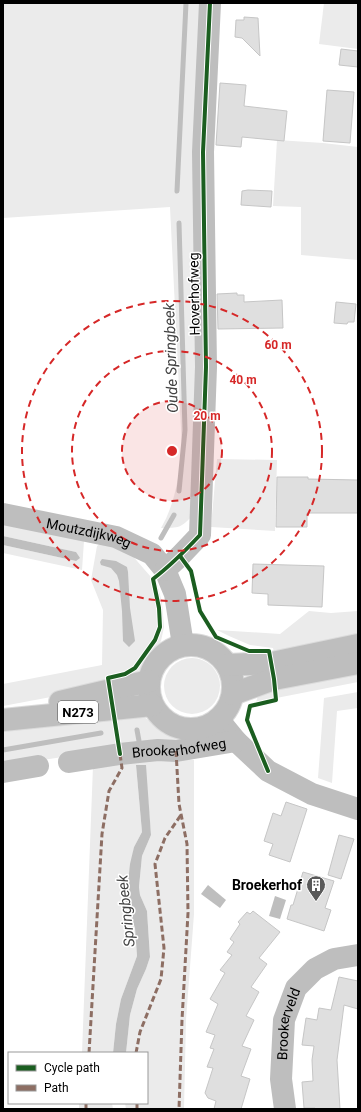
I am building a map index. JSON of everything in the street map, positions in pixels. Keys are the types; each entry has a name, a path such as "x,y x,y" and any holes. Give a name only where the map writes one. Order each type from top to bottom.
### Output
{"street":[{"name":"Hoverhofweg","path":"166,570 200,535 206,367 203,152 210,3"},
{"name":"Moutzdijkweg","path":"3,514 116,537 152,554 166,570"},
{"path":"166,570 175,594 183,645"},
{"path":"196,644 209,648 219,655 228,665 232,679 233,694 230,703 225,712 218,719 207,726 195,729 182,728 170,724 152,705 149,693 149,681 152,668 160,657 170,649 183,645 196,644"},
{"path":"228,665 272,663 358,645"},
{"path":"233,694 274,680 358,663"},
{"name":"N273","path":"3,714 149,681"},
{"name":"N273","path":"3,720 152,705"},
{"path":"218,719 236,741 268,771 312,794 358,809"},
{"name":"Brookerhofweg","path":"69,762 158,750 176,751 236,741"},
{"path":"3,772 38,766"},
{"name":"Brookerveld","path":"285,1109 281,1079 284,1020 296,988 315,969 334,959 358,955"}],"shaded area":[{"path":"3,3 202,3 193,515 182,525 172,528 161,528 170,509 176,490 182,449 170,207 3,218"},
{"path":"324,3 358,3 358,49 319,44"},
{"path":"277,140 358,147 358,260 301,255 301,207 273,206"},
{"path":"217,459 277,460 275,531 211,527"},
{"path":"3,523 84,541 82,570 3,553 3,545 76,561 76,552 3,536"},
{"path":"3,536 76,552 80,558 76,561 3,545"},
{"path":"103,542 131,554 157,584 162,602 164,627 161,641 142,668 129,678 51,697 3,706 3,684 102,665 103,610 91,580 97,546"},
{"path":"102,559 116,561 127,567 130,608 135,641 129,647 123,641 119,581 117,575 111,568 101,565 100,562"},
{"path":"309,611 331,613 358,611 358,639 275,656 273,648 250,645 217,630 280,634"},
{"path":"186,658 198,658 208,662 216,670 220,680 220,692 216,702 208,710 198,714 186,714 176,710 168,702 164,692 164,680 168,670 176,662"},
{"path":"358,668 358,682 256,702 261,687"},
{"path":"358,692 358,708 337,711 332,783 318,778 324,698"},
{"path":"138,713 171,732 207,740 142,745 3,766 3,727"},
{"path":"164,757 194,760 194,914 186,1020 184,1109 126,1109 125,1104 148,1104 148,1052 126,1052 130,1015 137,989 150,957 147,911 140,895 139,887 142,856 151,835 145,765 136,765 142,832 134,847 126,902 135,928 137,956 121,999 116,1024 113,1052 82,1052 93,766"},
{"path":"136,765 146,765 151,835 142,856 139,887 140,895 147,911 150,957 137,989 130,1015 126,1052 113,1052 116,1024 121,999 137,956 135,928 126,902 130,864 134,847 142,832"},
{"path":"208,885 226,900 220,908 201,894"},
{"path":"275,896 286,900 280,919 269,916"},
{"path":"79,1104 112,1104 113,1109 79,1109"}],"building":[{"path":"244,17 258,18 260,56 242,38 235,37 236,20 244,20"},
{"path":"341,49 358,51 358,67 339,65"},
{"path":"220,83 246,85 244,106 287,111 284,141 242,137 241,147 216,145"},
{"path":"327,90 354,92 350,143 323,141"},
{"path":"242,191 272,191 271,207 241,205"},
{"path":"237,293 237,295 244,295 244,302 282,300 283,328 218,329 217,294"},
{"path":"336,302 356,304 354,322 348,322 347,324 334,323"},
{"path":"277,477 358,480 358,513 307,513 307,527 276,527"},
{"path":"253,564 324,566 322,607 268,605 268,594 252,593"},
{"path":"286,802 307,809 290,862 269,855 273,844 264,841 273,813 281,816"},
{"path":"339,835 354,839 341,879 328,875"},
{"name":"Broekerhof","path":"303,872 334,881 325,908 331,910 324,931 287,919"},
{"path":"253,911 280,932 259,958 267,964 251,987 259,992 246,1016 254,1020 242,1046 251,1049 241,1076 250,1079 241,1109 214,1109 216,1101 208,1098 205,1093 213,1068 207,1067 214,1049 210,1048 215,1035 206,1032 218,1004 210,999 225,973 220,970 232,955 227,952 234,942 230,939 240,924 238,922 247,912 250,914"},
{"path":"339,977 358,981 358,1009 344,1005 337,1060 340,1109 304,1108 302,1082 313,1081 312,1060 314,1046 302,1045 306,1018 317,1020 319,1008 331,1010"}],"waterway":[{"name":"Oude Springbeek","path":"177,191 186,3"},
{"name":"Oude Springbeek","path":"179,223 185,430 179,491"},
{"name":"Oude Springbeek","path":"161,538 174,515"},
{"name":"Springbeek","path":"137,730 139,741"},
{"path":"3,750 101,733"}],"marked path":[{"path":"176,751 179,804 187,844 188,913 179,1109"},
{"path":"89,1052 102,834 109,791 122,768 120,754"},
{"path":"136,1052 140,1032 161,979 164,948 155,864 165,838 181,815"},
{"path":"86,1104 86,1109"},
{"path":"137,1104 137,1109"}],"cycle path":[{"path":"120,754 108,678 125,674 135,668 155,640 160,627 159,608 153,579 200,535 206,367 203,152 210,3"},
{"path":"180,556 191,571 200,611 216,637 249,651 269,651 276,700 250,706 247,720 268,771"}],"place":[{"name":"Broekerhof","path":"316,902"}]}
